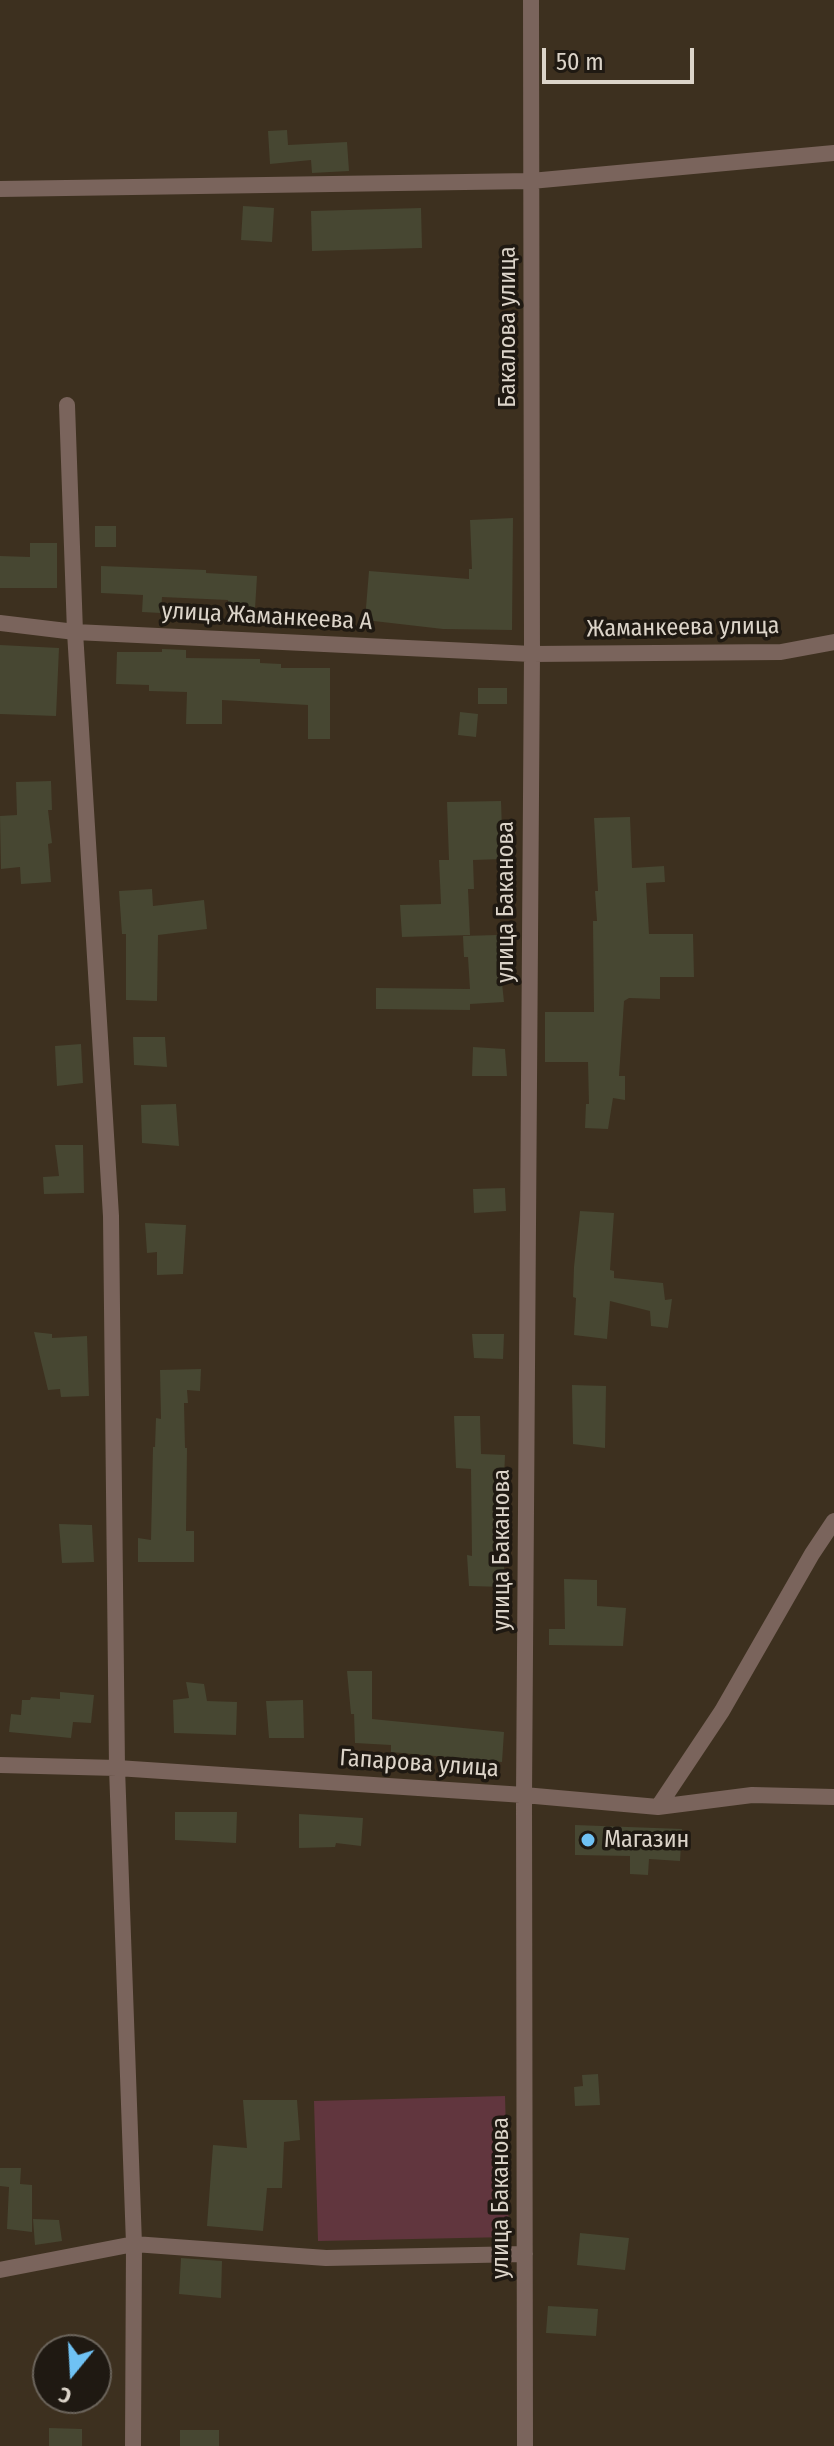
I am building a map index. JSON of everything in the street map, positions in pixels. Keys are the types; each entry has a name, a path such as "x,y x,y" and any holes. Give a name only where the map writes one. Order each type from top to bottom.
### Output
{"street":[{"name":"Бакалова улица","path":"531,0 532,654"},
{"path":"0,189 531,181 834,153"},
{"path":"67,405 75,632 111,1216 117,1768 134,2244 133,2446"},
{"name":"улица Жаманкеева А","path":"0,623 75,632 532,654"},
{"name":"Жаманкеева улица","path":"532,654 781,652 834,642"},
{"name":"улица Баканова","path":"525,2446 524,1795 532,654"},
{"path":"658,1807 722,1711 834,1521"},
{"name":"Гапарова улица","path":"0,1765 117,1768 658,1807 752,1795 834,1797"},
{"path":"0,2270 134,2244 326,2258 525,2254"}],"shaded area":[{"path":"505,2096 509,2237 318,2241 314,2101"}],"building":[{"path":"287,130 288,145 347,142 349,171 312,173 311,160 270,164 268,131"},
{"path":"243,206 274,208 272,242 241,240"},
{"path":"421,208 422,248 312,251 311,211"},
{"path":"513,518 512,630 443,629 365,620 369,571 469,579 469,569 472,569 470,520"},
{"path":"95,526 116,526 116,547 95,547"},
{"path":"30,543 57,543 57,588 0,588 0,556 30,557"},
{"path":"101,566 206,570 206,573 257,576 255,609 228,608 228,600 162,597 161,613 142,612 143,595 101,593"},
{"path":"0,645 59,648 56,716 0,714"},
{"path":"162,649 186,650 186,658 260,659 260,663 281,664 281,668 330,668 330,739 308,739 308,705 222,700 222,724 186,724 187,692 149,691 149,685 116,684 117,652 162,652"},
{"path":"478,688 507,688 507,704 478,704"},
{"path":"460,712 478,714 476,737 458,735"},
{"path":"51,781 52,810 48,810 52,843 48,844 51,882 21,884 20,867 1,869 0,816 17,815 16,782"},
{"path":"501,801 503,859 473,860 474,889 468,889 470,935 402,937 400,905 441,904 439,860 449,860 447,802"},
{"path":"630,817 632,868 664,866 665,882 646,883 649,934 693,934 694,977 660,977 660,999 629,998 624,1001 619,1076 625,1076 625,1100 613,1098 608,1129 585,1128 586,1104 589,1104 588,1062 545,1062 545,1012 594,1012 593,921 597,921 595,891 598,891 594,818"},
{"path":"152,889 153,906 204,900 207,929 158,935 157,1001 126,1000 126,934 122,934 119,891"},
{"path":"497,935 504,1002 470,1004 470,1010 376,1009 376,988 470,989 463,936"},
{"path":"133,1037 165,1037 167,1067 134,1065"},
{"path":"81,1044 83,1083 57,1086 55,1046"},
{"path":"473,1047 505,1049 507,1076 472,1076"},
{"path":"176,1104 179,1146 142,1143 141,1105"},
{"path":"55,1145 83,1145 84,1193 44,1194 43,1177 59,1176"},
{"path":"505,1188 506,1211 474,1213 473,1189"},
{"path":"580,1211 614,1213 610,1270 614,1271 614,1278 663,1283 665,1300 672,1299 668,1328 651,1326 650,1311 610,1301 607,1339 574,1335 574,1267"},
{"path":"145,1223 186,1225 183,1274 157,1275 157,1252 147,1253"},
{"path":"34,1332 52,1334 52,1338 87,1336 89,1396 61,1397 60,1389 48,1390"},
{"path":"472,1334 504,1334 503,1359 474,1358"},
{"path":"201,1369 200,1391 187,1390 188,1403 184,1403 186,1531 194,1531 194,1562 138,1562 138,1538 151,1540 153,1447 156,1418 161,1419 160,1370"},
{"path":"572,1385 606,1386 605,1448 573,1444"},
{"path":"454,1416 480,1416 481,1454 505,1455 503,1502 509,1503 508,1520 500,1521 504,1587 469,1586 467,1555 472,1556 471,1469 456,1468"},
{"path":"59,1524 92,1525 94,1562 62,1563"},
{"path":"564,1579 597,1580 597,1606 626,1608 623,1646 549,1645 549,1629 565,1629"},
{"path":"347,1671 372,1671 372,1719 504,1732 502,1762 391,1752 391,1745 355,1743"},
{"path":"186,1682 204,1684 207,1701 237,1702 236,1735 174,1733 173,1700 189,1698"},
{"path":"60,1692 94,1695 91,1723 73,1722 71,1738 9,1732 11,1714 21,1715 22,1700 30,1700 31,1697 60,1699"},
{"path":"303,1700 304,1738 269,1738 266,1701"},
{"path":"175,1812 237,1812 236,1843 175,1840"},
{"path":"299,1814 363,1818 361,1846 336,1843 335,1847 299,1848"},
{"path":"575,1825 682,1829 680,1861 649,1859 648,1875 630,1874 630,1856 575,1855"},
{"path":"598,2074 600,2105 575,2106 574,2087 583,2086 582,2075"},
{"path":"243,2100 297,2100 300,2140 284,2142 282,2188 267,2188 263,2231 207,2226 213,2145 247,2148"},
{"path":"0,2168 21,2168 20,2184 32,2185 32,2232 7,2229 9,2187 0,2186"},
{"path":"33,2219 59,2220 62,2241 35,2245"},
{"path":"580,2233 629,2238 625,2270 577,2265"},
{"path":"181,2258 222,2261 221,2298 179,2294"},
{"path":"548,2306 598,2309 596,2336 546,2333"},
{"path":"49,2428 82,2429 82,2446 49,2446"},
{"path":"180,2430 219,2430 219,2446 180,2446"}],"place":[{"name":"Магазин","path":"588,1840"}]}
